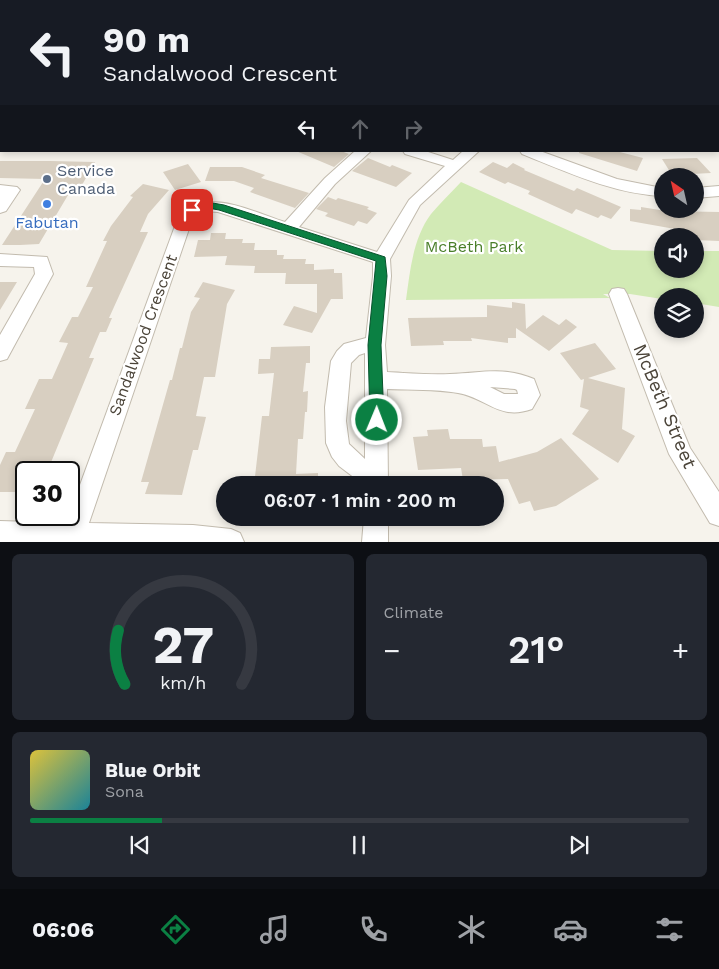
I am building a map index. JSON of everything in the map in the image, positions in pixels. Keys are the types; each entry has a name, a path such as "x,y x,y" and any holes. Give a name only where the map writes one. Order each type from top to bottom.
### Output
{"street":[{"path":"288,229 330,181 363,152"},
{"path":"413,152 455,165"},
{"path":"376,476 377,380 375,345 382,276 381,259 414,203 471,152"},
{"path":"531,152 599,178 654,191"},
{"path":"0,190 12,190 0,208"},
{"path":"704,192 719,191"},
{"name":"Sandalwood Crescent","path":"71,538 185,218 192,210 207,205 220,207 381,259"},
{"path":"0,260 41,261 44,274 0,353"},
{"name":"McBeth Street","path":"618,294 681,454 719,514"},
{"path":"368,476 347,460 339,450 335,433 341,361 353,347 375,345"},
{"path":"377,380 447,383"},
{"path":"375,542 376,526"},
{"path":"0,534 71,538 193,538 231,542"}],"green space":[{"name":"McBeth Park","path":"461,182 612,250 654,251 654,278 704,278 704,251 719,251 719,307 704,304 704,288 654,288 654,298 630,294 603,294 610,298 406,300 416,244 431,214"}],"building":[{"path":"298,152 344,152 349,154 334,167"},
{"path":"620,152 643,158 637,171 579,153"},
{"path":"368,158 412,173 396,187 352,171"},
{"path":"697,158 711,173 704,173 704,168 668,168 662,159"},
{"path":"0,161 95,162 82,185 74,185 39,244 2,245 45,179 0,178"},
{"path":"493,162 507,168 513,163 524,170 574,191 577,188 621,207 611,219 601,215 598,218 576,209 572,214 528,194 530,191 508,182 505,184 479,172"},
{"path":"188,164 201,182 175,190 163,172"},
{"path":"210,167 242,167 265,175 261,178 309,193 295,208 250,192 254,188 234,181 205,181"},
{"path":"143,184 169,190 148,214 140,232 148,232 109,318 112,318 106,332 100,332 89,358 94,358 52,461 15,461 15,492 0,492 0,465 6,452 15,452 35,409 25,409 39,379 52,379 68,343 59,342 72,317 78,317 93,287 86,287 107,241 103,241 111,226 133,197 130,196"},
{"path":"328,197 369,207 367,209 377,213 367,224 358,221 354,226 325,216 328,213 316,209"},
{"path":"641,207 654,209 654,218 704,218 704,212 719,212 719,241 704,240 704,228 669,228 630,221 630,209 641,210"},
{"path":"211,233 226,233 225,239 243,239 242,243 255,243 254,250 277,250 277,255 284,255 283,259 306,259 305,264 314,264 314,270 334,269 334,273 342,273 343,299 331,299 312,333 283,325 294,306 317,313 317,284 285,284 286,273 254,273 255,266 225,265 227,256 194,257 198,240 210,240"},
{"path":"0,282 17,282 0,310"},
{"path":"203,282 235,290 227,304 215,377 204,377 196,416 206,417 198,450 193,450 182,495 145,494 149,482 141,482 170,380 172,380 180,348 182,348 191,312 200,298 194,297"},
{"path":"512,302 525,304 526,329 543,315 559,325 566,319 577,327 549,351 516,328 516,338 508,338 508,343 471,338 472,341 443,341 444,345 411,346 408,318 487,317 487,305 512,308"},
{"path":"595,343 616,369 588,378 625,388 622,429 635,436 618,463 572,434 589,410 580,407 584,379 581,380 560,353"},
{"path":"310,346 310,363 306,363 303,392 308,391 307,412 305,412 303,439 298,439 296,474 318,473 318,476 255,476 262,416 269,416 274,373 258,374 259,359 270,359 271,347"},
{"path":"448,429 450,439 482,439 483,447 496,446 499,462 537,452 561,438 599,479 556,506 534,511 530,501 519,504 508,479 504,479 504,476 462,476 461,468 418,470 413,437 428,436 427,430"}],"place":[{"name":"Service Canada","path":"47,179"},
{"name":"Fabutan","path":"47,204"}],"route":[{"path":"192,210 207,205 220,207 381,259 382,276 375,345 377,420"}]}
